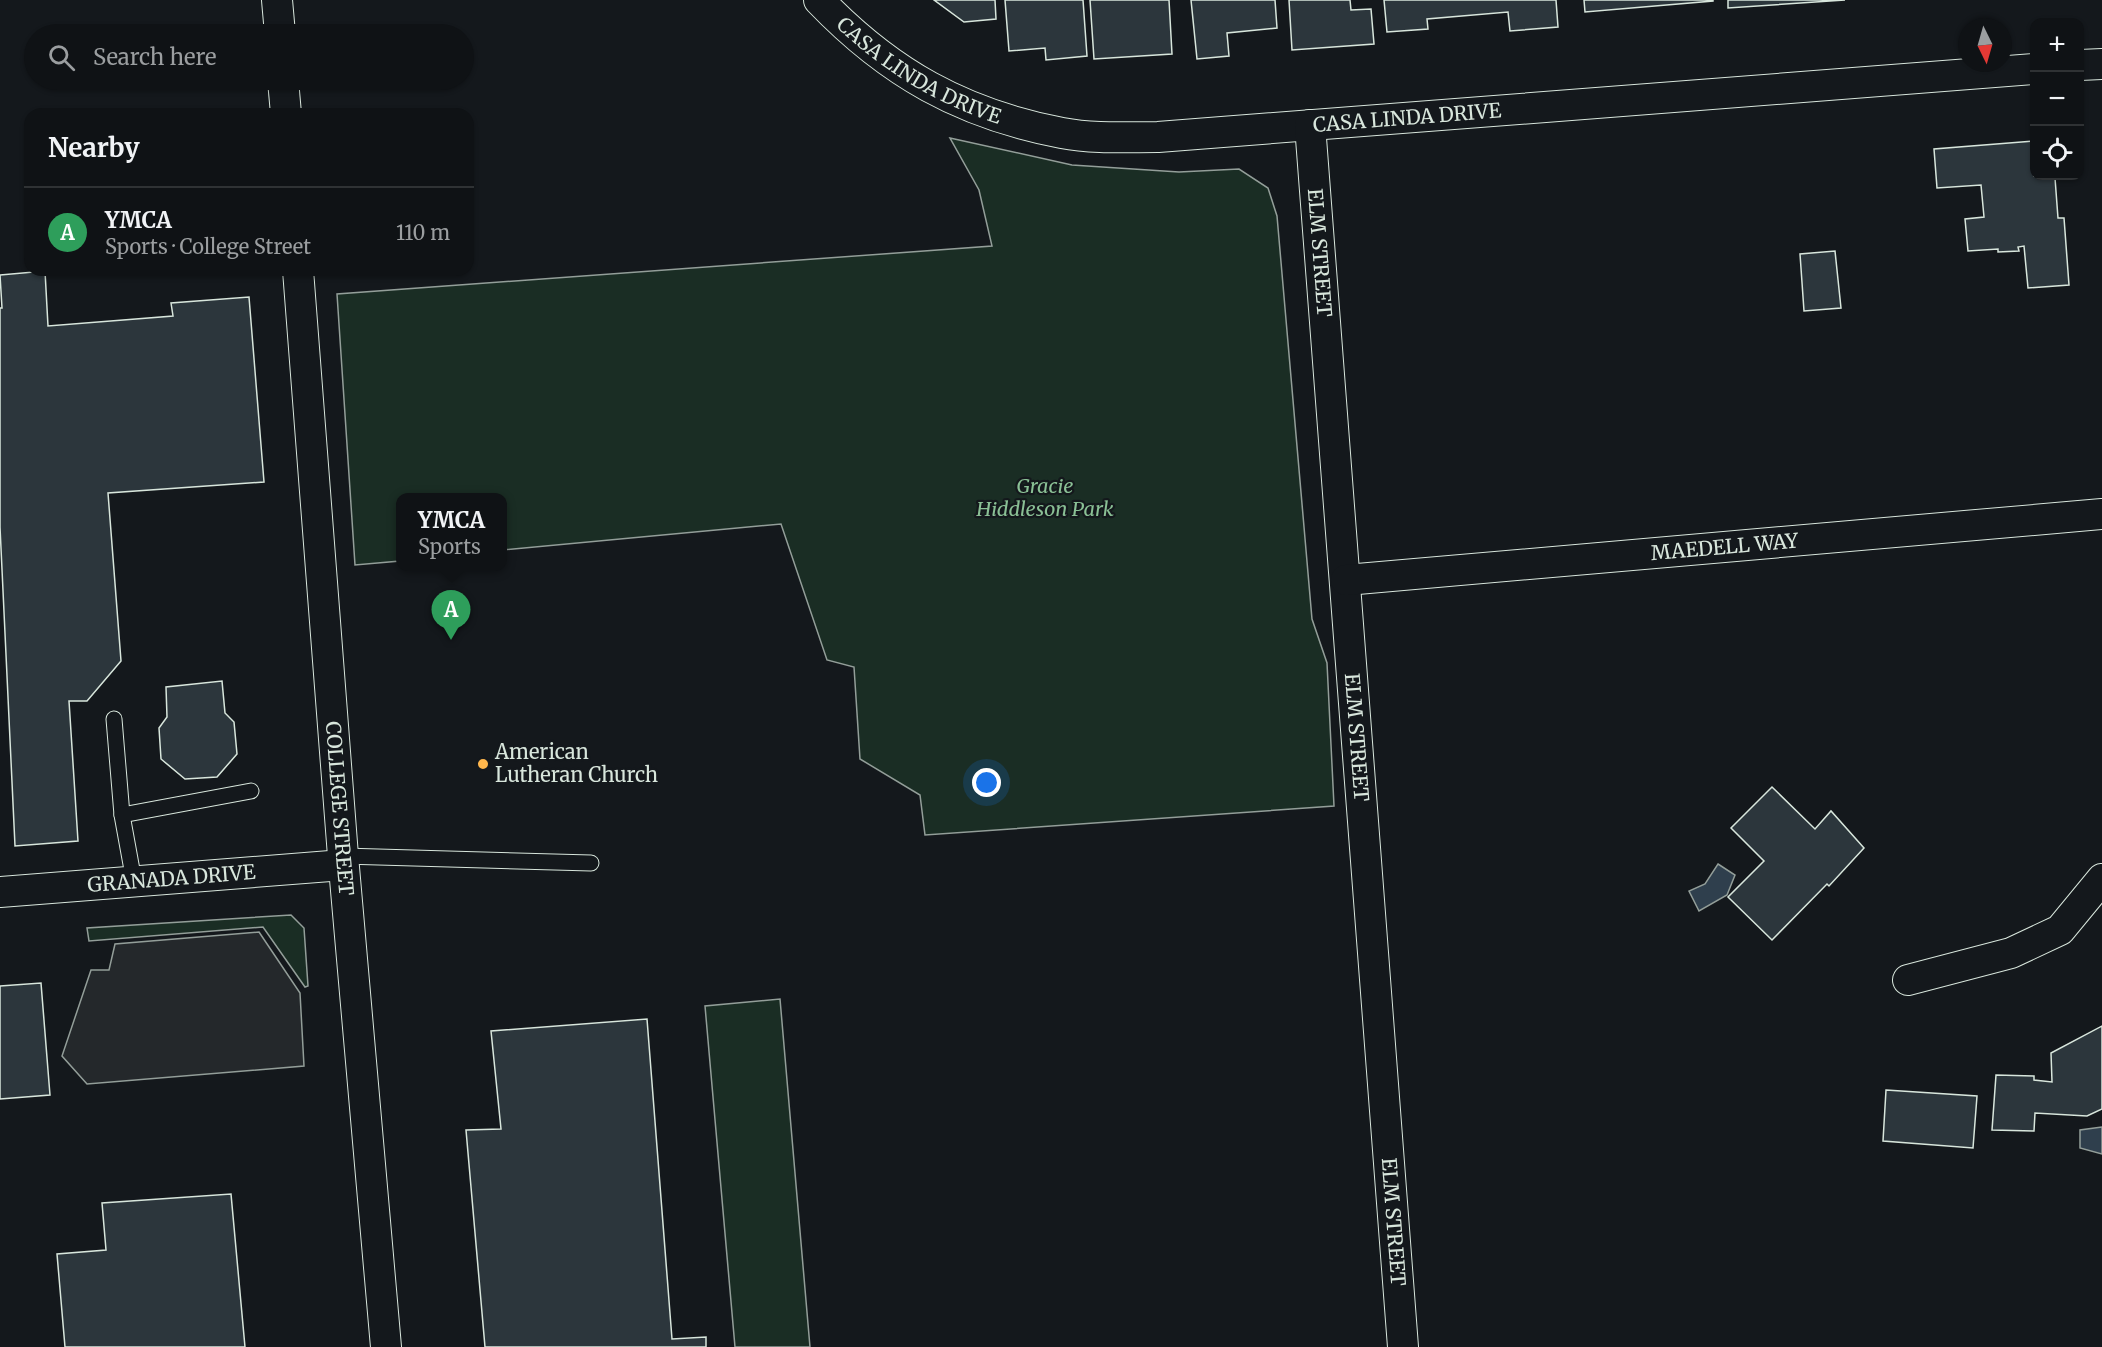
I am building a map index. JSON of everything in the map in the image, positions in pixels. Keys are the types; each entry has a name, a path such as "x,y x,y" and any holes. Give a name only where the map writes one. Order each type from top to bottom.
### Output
{"street":[{"path":"277,0 279,24"},
{"name":"CASA LINDA DRIVE","path":"819,0 840,22 880,55 921,84 973,109 1064,134 1102,138 1158,137 2030,69"},
{"path":"2084,65 2102,64"},
{"path":"284,90 285,108"},
{"name":"ELM STREET","path":"1310,125 1403,1347"},
{"name":"COLLEGE STREET","path":"298,276 343,860 386,1347"},
{"name":"MAEDELL WAY","path":"1346,580 2102,514"},
{"name":"GRANADA DRIVE","path":"0,892 343,860"},
{"path":"1908,980 2012,953 2060,930 2102,879"}],"lane":[{"path":"114,718 122,814 134,881"},
{"path":"122,814 251,791"},
{"path":"343,860 591,863"}],"green space":[{"name":"Gracie Hiddleson Park","path":"950,138 1072,165 1179,172 1239,169 1268,188 1277,216 1312,619 1327,663 1334,806 925,835 920,795 860,759 854,667 827,660 781,524 507,550 507,493 396,493 396,561 355,565 337,294 992,246 979,190"},
{"path":"291,915 304,928 308,986 305,987 263,927 89,941 87,928"},
{"path":"780,999 810,1347 735,1347 705,1006"}],"shaded area":[{"path":"259,932 300,993 304,1066 87,1084 62,1056 91,970 109,970 115,944"}],"water":[{"path":"1718,864 1735,875 1727,895 1699,911 1689,891 1705,884"},
{"path":"2102,1127 2102,1154 2080,1148 2080,1130"}],"building":[{"path":"934,0 995,0 996,19 964,22"},
{"path":"1005,0 1083,0 1087,56 1046,60 1045,48 1009,51"},
{"path":"1090,0 1169,0 1172,54 1094,59"},
{"path":"1191,0 1275,0 1277,28 1227,33 1229,56 1197,59"},
{"path":"1289,0 1350,0 1351,10 1371,9 1374,44 1292,50"},
{"path":"1384,0 1556,0 1558,27 1510,31 1508,12 1427,19 1428,29 1387,32"},
{"path":"1584,0 1713,0 1713,1 1585,12"},
{"path":"1728,0 1845,0 1728,8"},
{"path":"2030,141 2030,180 2055,180 2058,218 2064,218 2069,285 2028,288 2024,246 2018,247 2019,251 1998,252 1998,249 1968,251 1965,219 1984,217 1981,185 1937,188 1934,149"},
{"path":"1835,251 1841,308 1804,311 1800,254"},
{"path":"24,273 24,276 45,276 48,326 173,316 171,303 249,297 264,482 108,493 121,661 87,701 69,701 78,841 15,846 0,527 0,308 2,308 0,275"},
{"path":"222,681 225,713 234,722 237,754 217,777 185,779 161,759 159,728 167,717 166,687"},
{"path":"1772,787 1815,829 1831,811 1864,848 1829,886 1827,884 1772,940 1728,897 1764,861 1731,828"},
{"path":"41,983 50,1095 0,1099 0,986"},
{"path":"647,1019 672,1339 706,1337 706,1347 485,1347 466,1130 501,1129 491,1031"},
{"path":"2102,1026 2102,1109 2087,1116 2035,1113 2034,1131 1992,1130 1996,1075 2034,1076 2034,1080 2052,1082 2051,1053"},
{"path":"1886,1090 1977,1096 1973,1148 1883,1141"},
{"path":"231,1194 245,1347 65,1347 57,1254 106,1250 102,1203"}],"place":[{"name":"YMCA","path":"451,640"},
{"name":"American Lutheran Church","path":"483,764"}]}
